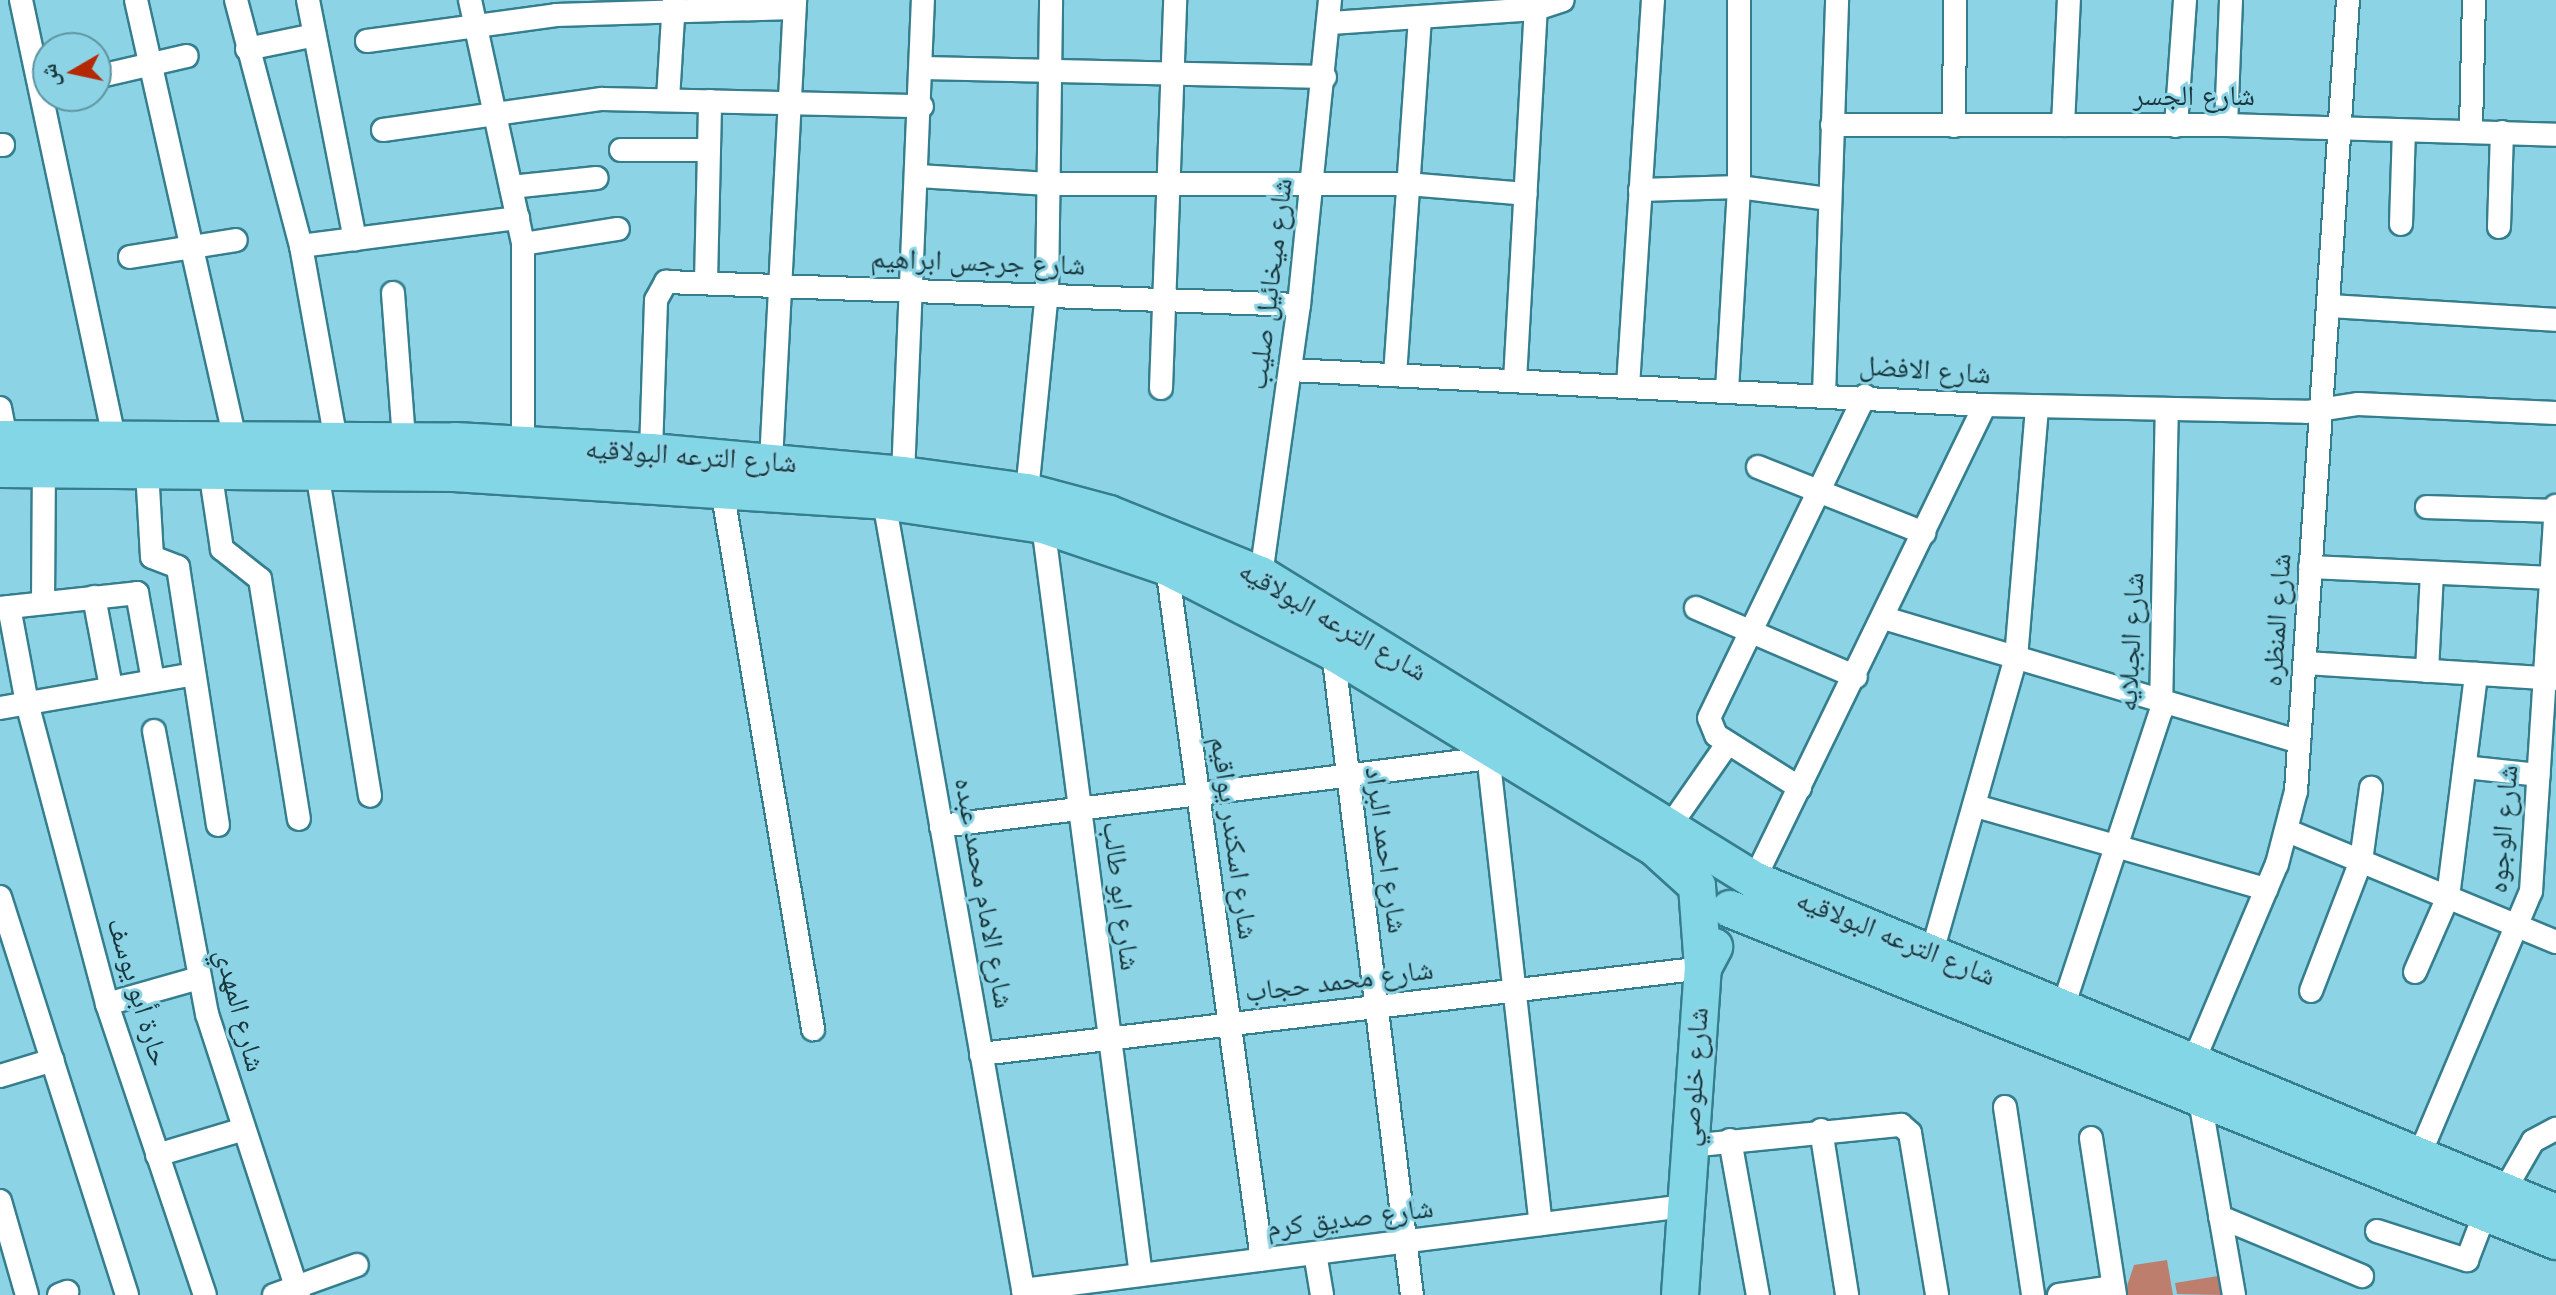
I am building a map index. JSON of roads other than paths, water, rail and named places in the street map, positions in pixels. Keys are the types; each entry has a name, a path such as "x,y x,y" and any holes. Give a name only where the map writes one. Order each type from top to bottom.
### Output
{"main road":[{"name":"شارع الترعه البولاقيه","path":"2,439 404,440 454,457 722,489 894,488 1027,492 1124,519 1261,575 1480,733 1685,871 1702,902 1703,968"},
{"name":"شارع الترعه البولاقيه","path":"2,439 44,469 317,472 454,457 523,444 771,461 1043,525 1167,567 1333,652 1480,733 1670,826 1743,873 2063,1007 2195,1077"},
{"name":"شارع خلوصي","path":"1680,1295 1703,968 1743,873"},
{"name":"شارع الترعه البولاقيه","path":"1730,909 2195,1077 2494,1203 2556,1241"},
{"name":"شارع الترعه البولاقيه","path":"2494,1203 2556,1213"}],"street":[{"path":"21,0 114,439"},
{"path":"136,0 235,440"},
{"path":"236,0 301,246 336,440"},
{"path":"308,0 355,239"},
{"path":"470,0 523,244 523,444"},
{"name":"شارع الامام محمد عبده","path":"923,0 914,290 894,488 941,826 1023,1292"},
{"path":"1027,492 1047,293 1051,0"},
{"path":"1161,388 1175,0"},
{"name":"شارع ميخائيل صليب","path":"1261,575 1299,305 1331,23 1330,0"},
{"path":"1331,23 1420,18 1443,8 1536,9 1563,0"},
{"path":"1628,386 1653,0"},
{"path":"1727,390 1739,187 1739,0"},
{"path":"1824,395 1837,0"},
{"path":"1954,126 1955,0"},
{"path":"2063,125 2069,0"},
{"path":"2176,126 2185,0"},
{"path":"2226,125 2231,0"},
{"name":"شارع المنظره","path":"2195,1077 2288,831 2305,663 2348,0"},
{"path":"2471,130 2474,0"},
{"path":"668,99 674,4"},
{"path":"367,41 475,24 674,4 795,4 771,461"},
{"path":"1515,381 1536,9"},
{"path":"1395,375 1420,18"},
{"path":"247,49 315,35"},
{"path":"112,73 187,56"},
{"path":"923,68 1325,77"},
{"path":"383,130 602,99 922,106"},
{"path":"706,282 710,101"},
{"name":"شارع الجسر","path":"1832,125 2226,125 2471,130 2556,135"},
{"path":"2401,224 2404,131"},
{"path":"2499,227 2502,132"},
{"path":"621,150 709,150"},
{"path":"918,176 1049,184 1408,184 1526,194"},
{"path":"511,187 597,178"},
{"path":"1640,190 1739,187 1829,199"},
{"path":"301,246 518,218"},
{"path":"523,244 618,229"},
{"path":"130,257 236,240"},
{"name":"شارع جرجس ابراهيم","path":"651,452 658,289 666,282 1047,293 1299,305"},
{"path":"393,293 404,440"},
{"path":"2329,306 2556,320"},
{"name":"شارع الافضل","path":"1290,370 1865,396 1985,405 2323,409 2358,404 2556,413"},
{"path":"1800,788 1712,731 1709,718 1865,396"},
{"path":"1743,873 1800,788 1985,405"},
{"path":"1932,952 2016,658 2037,406"},
{"name":"شارع الجبلايه","path":"2063,1007 2163,701 2167,409"},
{"path":"1758,467 1924,533"},
{"path":"43,603 44,469"},
{"path":"147,470 152,557 178,567 218,825"},
{"path":"210,470 222,549 260,579 299,819"},
{"path":"317,472 370,796"},
{"path":"722,489 813,1029"},
{"path":"2427,507 2556,508"},
{"name":"شارع الوجوه","path":"2413,1170 2519,926 2531,891 2539,775 2551,678 2556,508"},
{"name":"شارع ابو طالب","path":"1043,525 1110,1039 1154,1281"},
{"name":"شارع اسكندر يواقيم","path":"1167,567 1262,1260"},
{"path":"2310,567 2552,578"},
{"path":"2427,671 2432,573"},
{"path":"4,607 137,593 153,680"},
{"path":"94,597 111,687"},
{"name":"حارة أبو يوسف","path":"4,607 107,1004 205,1295"},
{"path":"1696,608 1856,677"},
{"path":"1884,618 2299,742"},
{"name":"شارع احمد البراد","path":"1333,652 1344,776 1378,1007 1412,1295"},
{"path":"2305,663 2551,678"},
{"path":"0,708 194,674"},
{"path":"2415,972 2448,897 2476,674"},
{"name":"شارع المهدي","path":"154,731 199,978 241,1130 298,1291"},
{"path":"941,826 1344,776 1480,733 1515,990 1541,1224"},
{"path":"1670,826 1728,743"},
{"path":"2465,767 2539,775"},
{"path":"2311,991 2361,861 2371,788"},
{"path":"1976,806 2266,889"},
{"path":"2288,831 2556,942"},
{"path":"0,897 127,1295"},
{"name":"شارع محمد حجاب","path":"981,1054 1703,968"},
{"path":"107,1004 199,978"},
{"path":"0,1076 53,1060"},
{"path":"2195,1077 2234,1295"},
{"path":"2005,1107 2033,1295"},
{"path":"1689,1146 1891,1123 1910,1133 1937,1295"},
{"path":"2377,1231 2467,1260 2494,1203 2533,1141 2556,1129"},
{"path":"157,1155 241,1130"},
{"path":"1821,1130 1847,1295"},
{"path":"2059,1295 2114,1291 2091,1138"},
{"path":"1730,1140 1758,1295"},
{"path":"0,1201 27,1295"},
{"name":"شارع صديق كرم","path":"1023,1292 1154,1281 1262,1260 1684,1206"},
{"path":"2220,1217 2362,1276"},
{"path":"1315,1253 1322,1295"},
{"path":"274,1295 298,1291 357,1265"}]}
